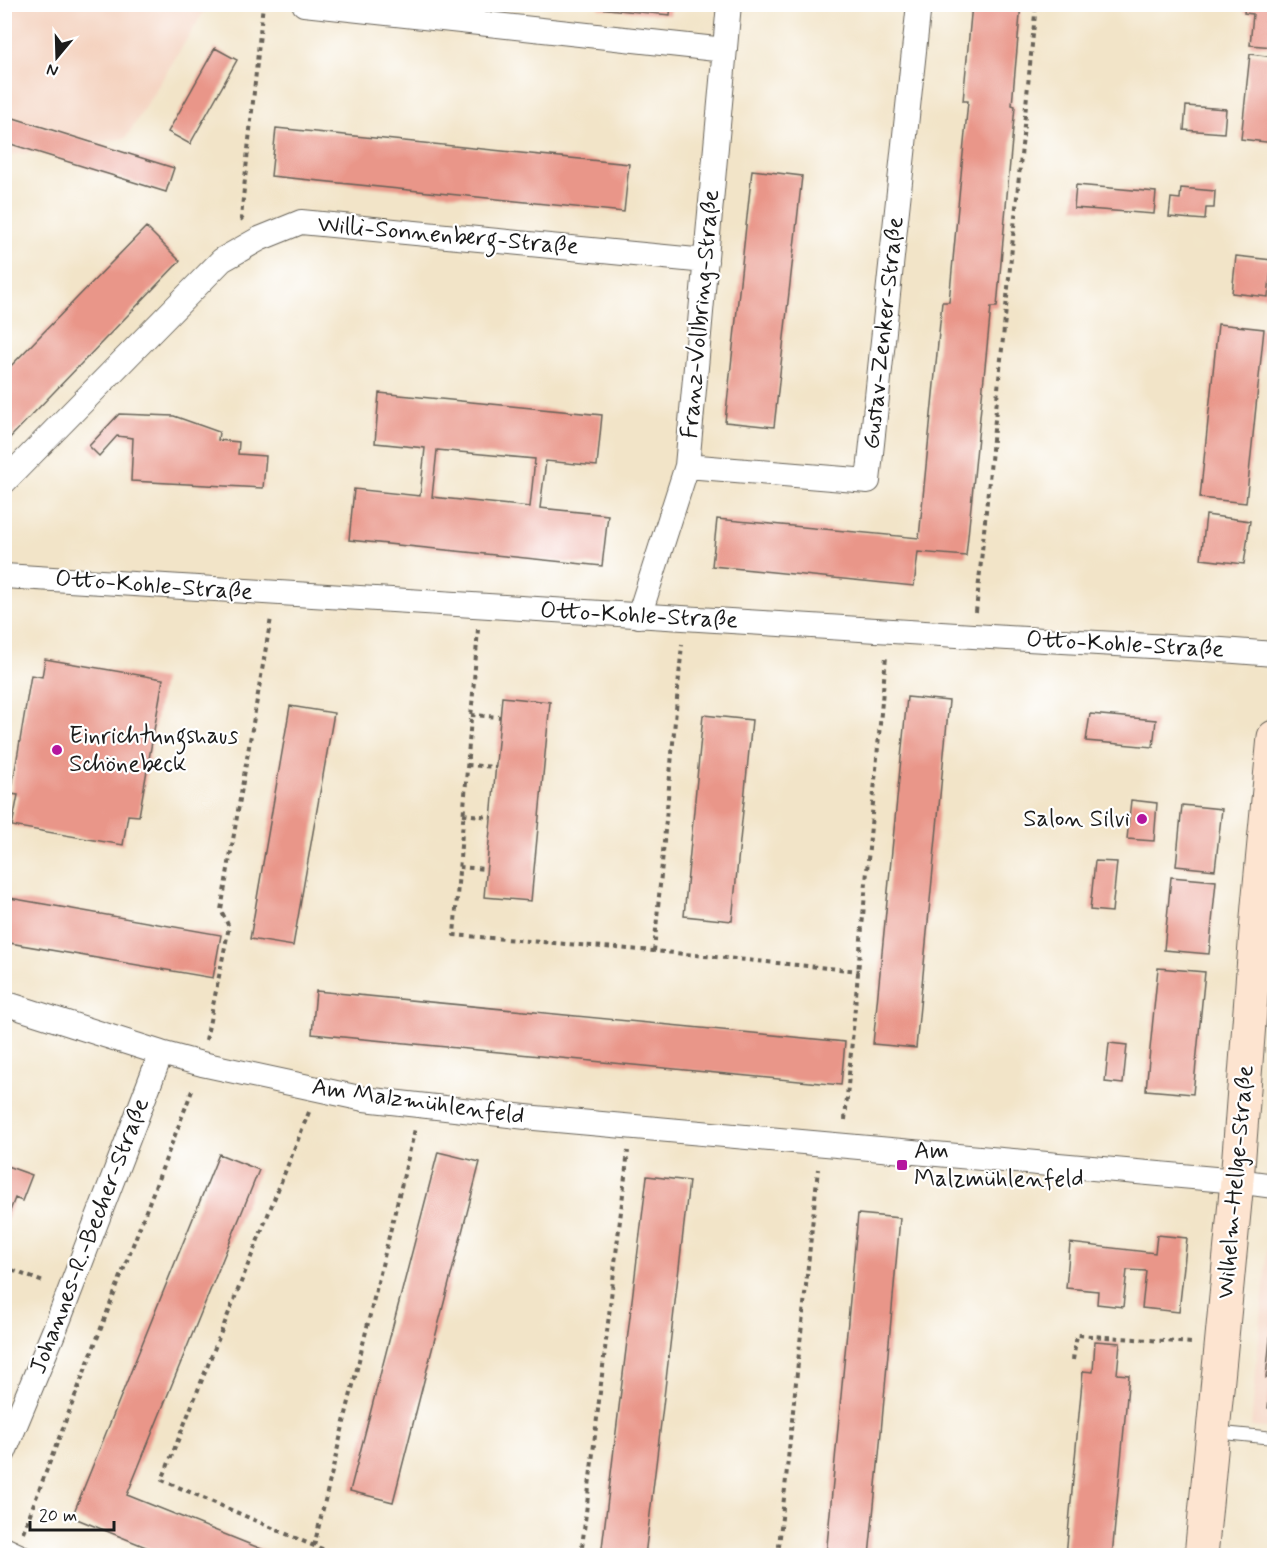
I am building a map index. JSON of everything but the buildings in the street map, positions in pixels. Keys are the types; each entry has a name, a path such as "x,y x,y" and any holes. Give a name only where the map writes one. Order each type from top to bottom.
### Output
{"main road":[{"name":"Wilhelm-Hellge-Straße","path":"1201,1556 1237,1181 1258,904 1275,737"}],"street":[{"path":"304,4 725,50"},
{"name":"Franz-Vollbring-Straße","path":"639,616 687,466 729,4"},
{"name":"Gustav-Zenker-Straße","path":"687,466 868,481 919,4"},
{"name":"Willi-Sonnenberg-Straße","path":"4,482 222,260 259,239 301,222 706,261"},
{"name":"Otto-Kohle-Straße","path":"4,576 1275,654"},
{"name":"Am Malzmühlenfeld","path":"4,1003 202,1064 364,1099 535,1118 1275,1186"},
{"name":"Johannes-R.-Becher-Straße","path":"4,1452 69,1292 161,1053"}],"lane":[{"path":"1212,1431 1275,1438"}],"path":[{"path":"259,239 242,218 263,4"},
{"path":"973,636 1036,4"},
{"path":"13,1553 202,1064 229,927 221,910 275,593"},
{"path":"480,606 454,935 654,951 858,971"},
{"path":"654,951 685,619"},
{"path":"778,1556 832,1145 858,971 888,631"},
{"path":"471,715 500,717"},
{"path":"467,765 496,767"},
{"path":"463,814 491,817"},
{"path":"459,867 486,869"},
{"path":"319,1089 162,1480 342,1556"},
{"path":"314,1546 421,1106"},
{"path":"581,1556 631,1127"},
{"path":"4,1267 69,1292"},
{"path":"1073,1360 1077,1335 1221,1345"}],"shaded area":[{"path":"5,5 208,5 126,138 5,156"},
{"path":"1271,1206 1274,1207 1274,1429 1251,1427"}],"place":[{"name":"Einrichtungshaus Schönebeck","path":"57,750"},
{"name":"Salon Silvi","path":"1142,819"},
{"name":"Am Malzmühlenfeld","path":"902,1165"}]}
